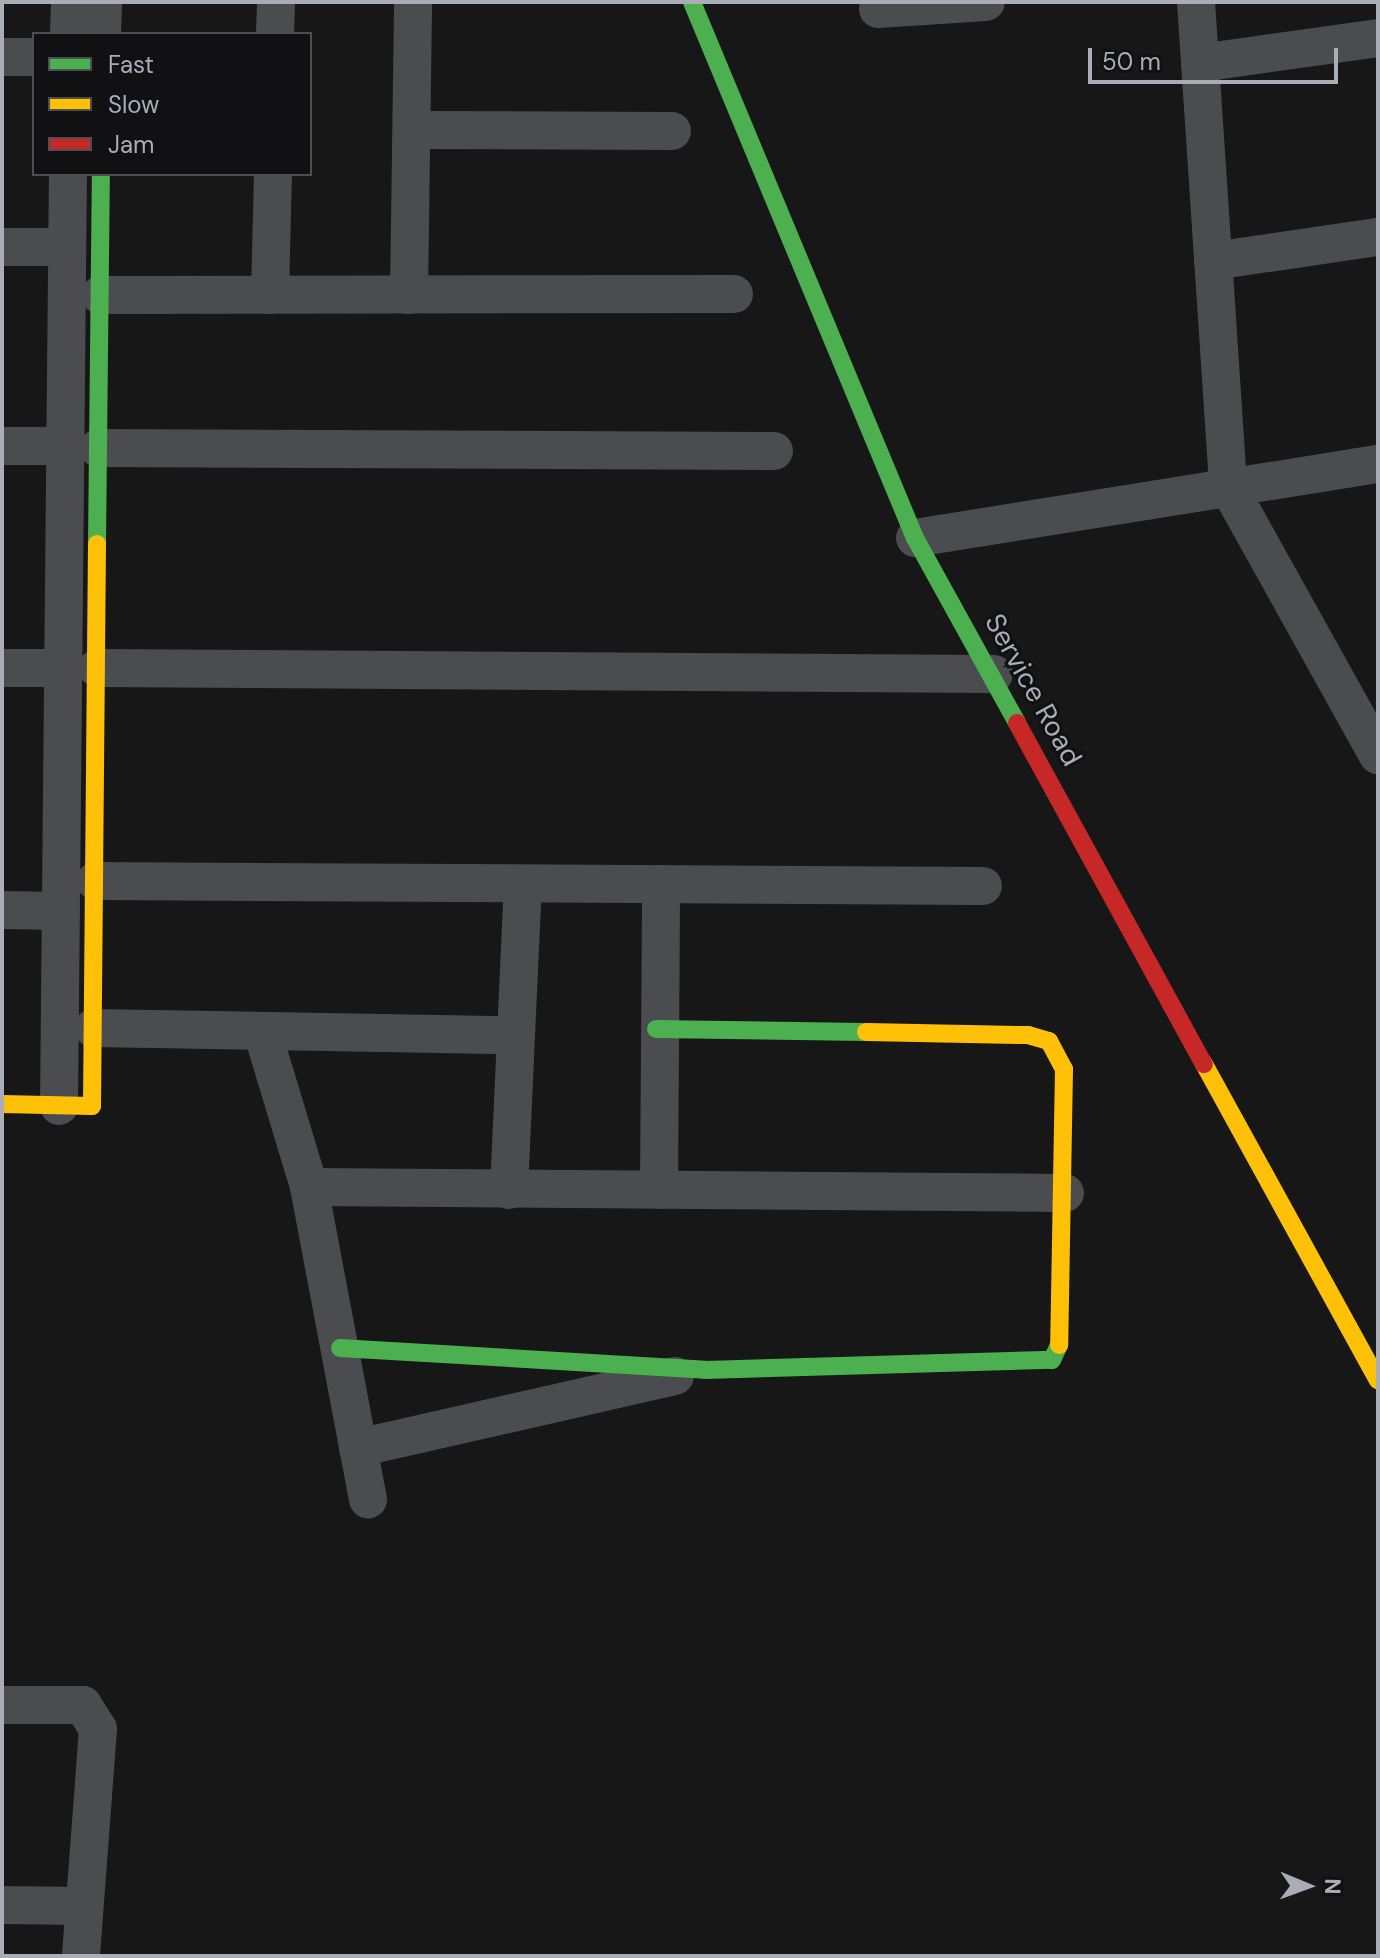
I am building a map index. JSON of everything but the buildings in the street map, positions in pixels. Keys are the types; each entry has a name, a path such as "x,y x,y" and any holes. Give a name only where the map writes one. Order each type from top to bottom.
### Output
{"street":[{"path":"69,32 70,2"},
{"path":"102,32 103,2"},
{"path":"275,32 276,2"},
{"path":"409,295 413,2"},
{"name":"Service Road","path":"692,2 915,538 994,674 1378,1380"},
{"path":"878,9 986,2"},
{"path":"1196,2 1228,486 1378,755"},
{"path":"1200,63 1378,38"},
{"path":"2,57 32,57"},
{"path":"412,130 672,131"},
{"path":"59,1106 61,911 80,668 82,447 67,247 68,176"},
{"path":"82,447 100,295 101,176"},
{"path":"270,295 273,176"},
{"path":"1213,261 1378,237"},
{"path":"2,247 67,247"},
{"path":"100,295 734,294"},
{"path":"2,446 774,451"},
{"path":"915,538 1378,464"},
{"path":"2,668 994,674"},
{"path":"2,1104 92,1106 95,881 80,668"},
{"path":"95,881 983,886"},
{"path":"509,1190 513,1035 523,884"},
{"path":"659,1190 656,1029 661,884"},
{"path":"2,910 61,911"},
{"path":"93,1028 513,1035"},
{"path":"340,1348 705,1370 1052,1360 1059,1345 1065,1193 1064,1069 1049,1041 1028,1035 656,1029"},
{"path":"262,1031 309,1187 368,1499"},
{"path":"309,1187 1065,1193"},
{"path":"358,1448 705,1370"},
{"path":"2,1705 83,1705 98,1729 81,1956"},
{"path":"2,1905 83,1906"}],"traffic: fast":[{"path":"692,2 915,538 1017,723"},
{"path":"97,544 101,176"},
{"path":"656,1029 866,1032"},
{"path":"340,1348 705,1370 1052,1360 1059,1345"}],"traffic: slow":[{"path":"2,1104 92,1106 97,544"},
{"path":"866,1032 1028,1035 1049,1041 1064,1069 1059,1345"},
{"path":"1204,1064 1378,1380"}],"traffic: jam":[{"path":"1017,723 1204,1064"}]}
